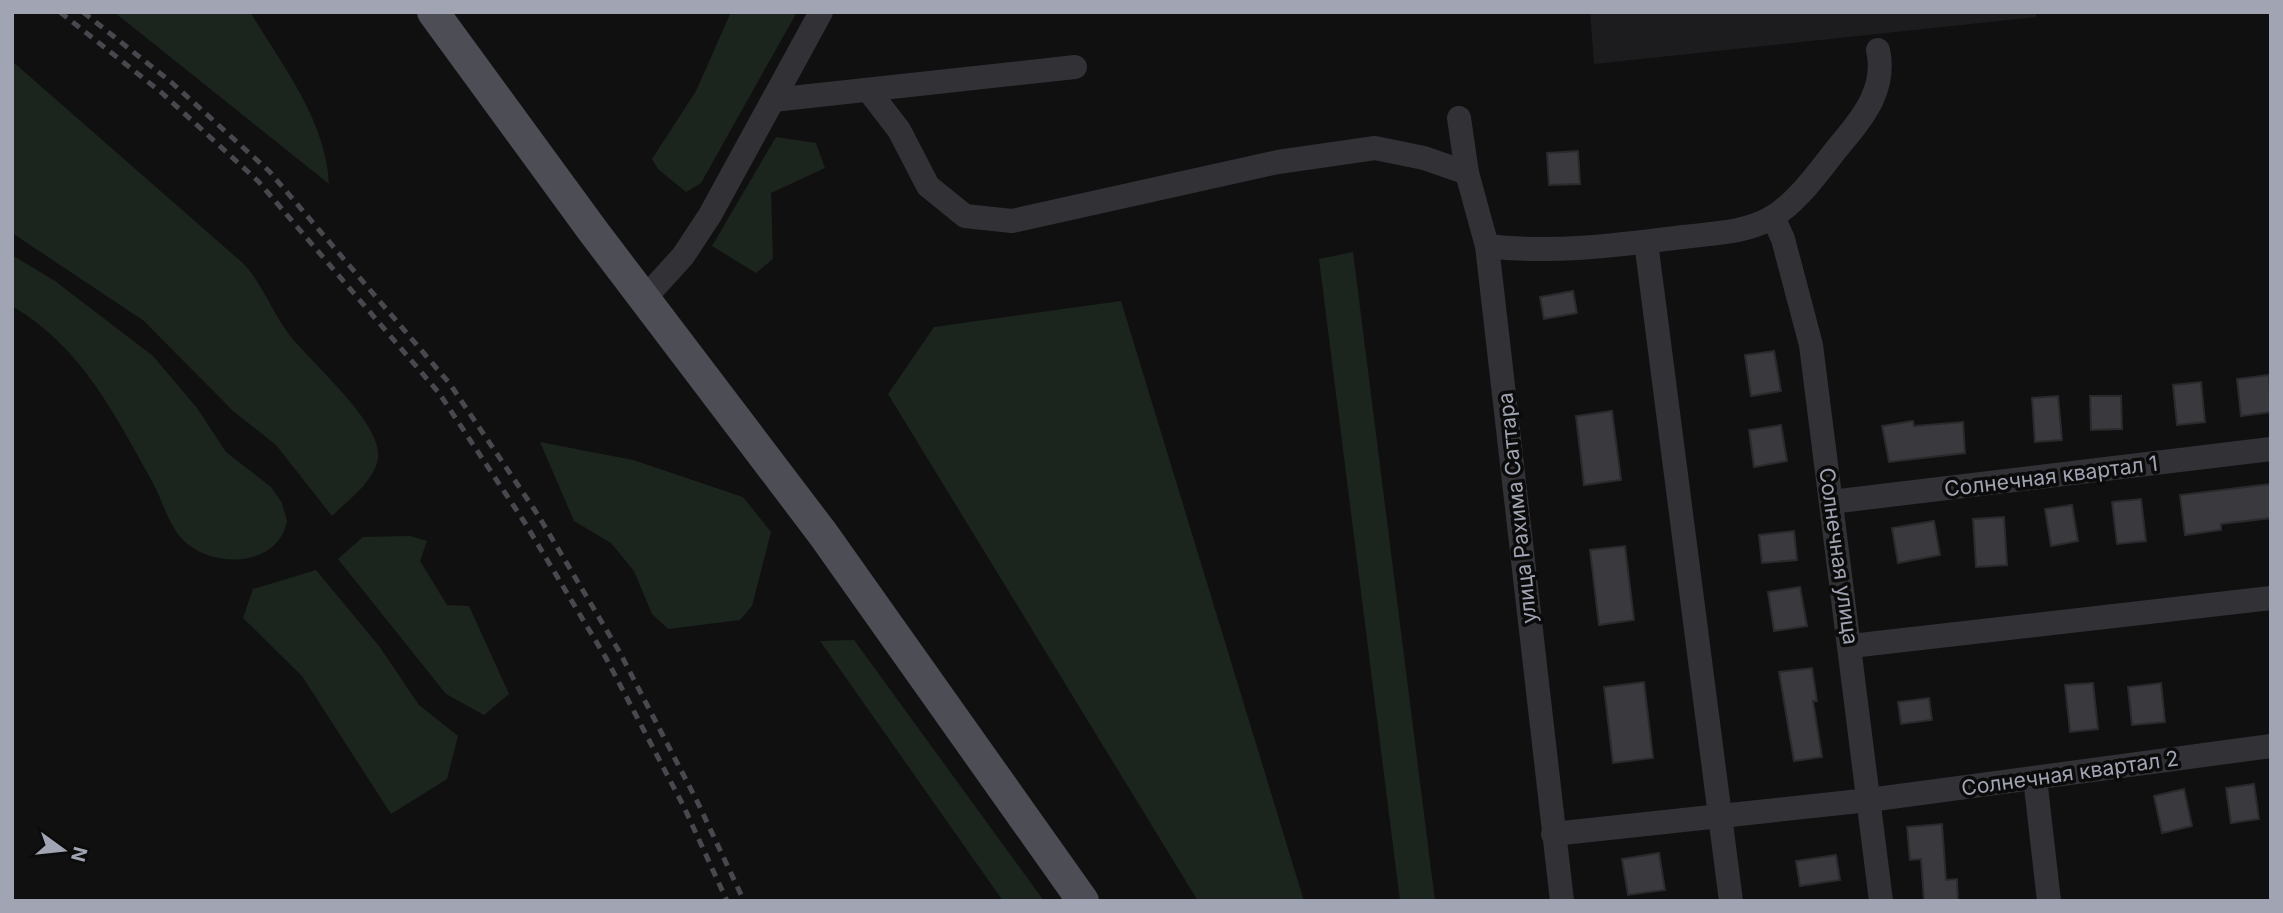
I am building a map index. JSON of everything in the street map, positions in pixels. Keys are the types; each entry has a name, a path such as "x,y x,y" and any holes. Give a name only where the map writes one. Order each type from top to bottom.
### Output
{"main road":[{"path":"433,12 644,299 823,534 1083,901"}],"street":[{"path":"644,299 683,256 704,225 821,12"},
{"path":"1487,246 1531,249 1646,242 1751,228 1773,217 1813,177 1866,110 1878,87 1882,67 1878,51"},
{"path":"773,100 1075,67"},
{"path":"869,91 899,130 928,186 965,216 1012,221 1278,162 1375,148 1424,158 1467,173"},
{"name":"улица Рахима Саттара","path":"1459,118 1467,173 1487,246 1562,901"},
{"name":"Солнечная улица","path":"1773,217 1783,239 1811,345 1881,901"},
{"path":"1646,242 1731,901"},
{"name":"Солнечная квартал 1","path":"1831,502 2271,449"},
{"path":"1851,646 2271,598"},
{"name":"Солнечная квартал 2","path":"1553,834 1869,800 2271,746"},
{"path":"2035,778 2049,901"}],"shaded area":[{"path":"114,12 250,12 311,115 326,160 329,184"},
{"path":"731,12 797,12 701,183 686,192 658,169 652,159 696,91"},
{"path":"1590,12 2036,12 2036,17 1594,64"},
{"path":"12,61 245,265 288,333 357,410 376,444 378,458 366,483 332,516 276,445 233,411 144,321 12,233"},
{"path":"776,137 816,143 825,168 771,193 773,259 756,273 712,246"},
{"path":"1353,252 1435,901 1400,901 1319,259"},
{"path":"12,255 55,281 153,356 197,408 226,452 271,487 282,503 287,521 281,536 271,548 243,559 226,559 210,556 183,540 125,432 94,384 58,341 12,306"},
{"path":"1121,301 1304,901 1198,901 888,394 934,327"},
{"path":"540,442 633,460 743,497 771,532 752,606 740,620 668,629 652,614 634,571 611,543 574,521"},
{"path":"410,536 427,541 420,561 447,605 469,606 509,694 484,715 446,694 338,559 363,537"},
{"path":"316,570 379,646 419,705 458,736 447,779 391,814 302,676 243,618 253,589"},
{"path":"854,640 1044,901 1003,901 820,641"}],"building":[{"path":"1578,151 1580,184 1549,185 1547,153"},
{"path":"1573,291 1577,313 1544,319 1540,297"},
{"path":"1774,351 1781,391 1751,396 1745,355"},
{"path":"2269,375 2271,412 2241,416 2237,379"},
{"path":"2201,382 2205,422 2177,425 2173,385"},
{"path":"2058,396 2062,440 2035,442 2032,398"},
{"path":"2090,396 2121,396 2122,429 2091,430"},
{"path":"1612,411 1621,480 1584,485 1576,416"},
{"path":"1913,421 1914,426 1963,422 1965,453 1889,462 1882,426"},
{"path":"1781,425 1787,461 1754,467 1749,430"},
{"path":"2271,484 2271,518 2221,524 2221,530 2185,535 2180,495"},
{"path":"2141,499 2146,541 2117,544 2112,502"},
{"path":"2072,505 2078,541 2051,546 2045,509"},
{"path":"2004,517 2007,565 1976,567 1973,519"},
{"path":"1934,521 1940,555 1898,563 1892,528"},
{"path":"1794,531 1797,560 1762,563 1759,535"},
{"path":"1625,546 1634,620 1599,625 1590,550"},
{"path":"1800,587 1807,626 1774,631 1768,592"},
{"path":"1812,668 1817,701 1813,701 1822,757 1794,761 1779,672"},
{"path":"1644,682 1653,758 1613,763 1604,687"},
{"path":"2093,683 2098,729 2070,732 2065,685"},
{"path":"2161,683 2165,722 2132,725 2128,687"},
{"path":"1929,698 1932,720 1901,724 1898,702"},
{"path":"2254,784 2259,819 2231,823 2226,788"},
{"path":"2184,789 2192,826 2162,833 2154,796"},
{"path":"1942,824 1946,880 1957,879 1958,901 1924,901 1921,859 1910,860 1907,827"},
{"path":"1659,853 1665,890 1628,895 1622,859"},
{"path":"1836,855 1840,880 1800,886 1796,861"}],"railway":[{"path":"60,12 162,93 258,181 439,393 525,523 606,658 684,807 727,901"},
{"path":"83,12 171,82 269,171 450,384 538,515 619,651 697,801 744,901"}]}
